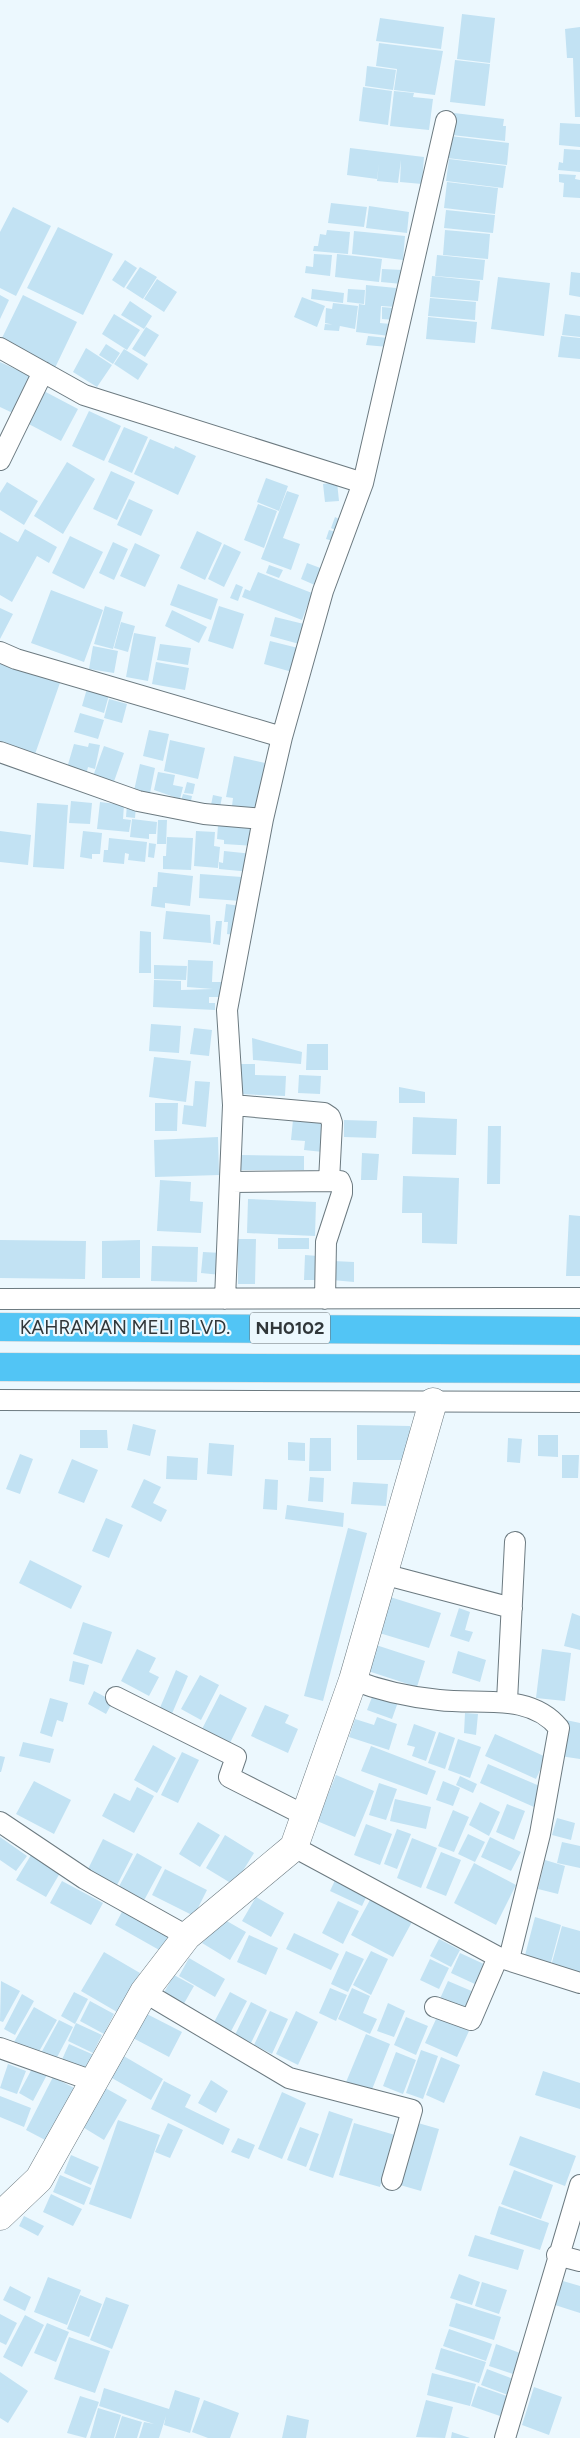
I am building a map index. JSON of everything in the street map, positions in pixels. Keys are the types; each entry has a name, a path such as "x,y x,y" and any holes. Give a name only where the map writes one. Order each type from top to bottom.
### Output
{"highway":[{"name":"KAHRAMAN MELI BLVD.","path":"0,1327 580,1330"},
{"name":"NH0102","path":"0,1367 580,1369"}],"street":[{"path":"225,1299 233,1105 227,1010 282,737 323,591 363,482 446,121"},
{"path":"0,348 84,395 363,482"},
{"path":"0,460 43,372"},
{"path":"0,652 16,659 282,737"},
{"path":"0,752 138,801 204,814 264,819"},
{"path":"233,1105 324,1113 330,1117 332,1122 329,1181"},
{"path":"231,1182 340,1181 342,1186 326,1242 325,1299"},
{"path":"0,1299 580,1298"},
{"path":"0,1400 580,1402"},
{"path":"0,2216 39,2180 144,1992 186,1936 294,1847 353,1680 433,1402"},
{"path":"507,1701 515,1542"},
{"path":"383,1574 512,1608"},
{"path":"353,1680 382,1691 441,1701 507,1701 550,1717 558,1728 540,1834 503,1958 471,2020 435,2007"},
{"path":"116,1697 236,1757 229,1777 306,1816"},
{"path":"0,1822 85,1879 186,1936"},
{"path":"294,1847 503,1958 580,1984"},
{"path":"144,1992 289,2078 412,2110 392,2180"},
{"path":"0,2048 93,2081"},
{"path":"505,2438 580,2185"},
{"path":"558,2255 580,2261"}],"building":[{"path":"462,14 495,18 490,63 457,59"},
{"path":"380,18 444,27 441,49 376,41"},
{"path":"580,27 580,117 575,117 573,58 567,58 565,29"},
{"path":"379,43 443,51 435,95 394,90 397,69 376,66"},
{"path":"455,60 490,64 485,106 450,102"},
{"path":"367,66 396,70 393,90 365,86"},
{"path":"363,87 392,91 388,125 359,121"},
{"path":"394,91 414,93 413,97 433,99 429,130 390,126"},
{"path":"454,113 504,119 503,126 506,126 505,141 452,135"},
{"path":"560,123 580,124 580,147 559,145"},
{"path":"450,136 509,143 507,165 447,158"},
{"path":"350,148 424,157 422,184 400,182 401,160 398,183 377,181 379,163 377,179 347,175"},
{"path":"564,149 580,150 580,172 558,170 559,162 563,163"},
{"path":"449,159 506,166 503,188 446,181"},
{"path":"559,174 576,175 575,179 580,180 580,198 563,197 564,183 559,182"},
{"path":"447,182 498,188 495,214 444,208"},
{"path":"331,203 367,207 364,227 328,223"},
{"path":"369,206 409,212 407,233 366,228"},
{"path":"13,207 51,226 16,296 0,288 0,232"},
{"path":"446,210 495,215 493,233 444,228"},
{"path":"58,227 113,254 83,315 27,288"},
{"path":"327,230 350,232 348,254 313,251 314,246 318,246 320,234 326,235"},
{"path":"445,230 490,234 488,259 443,255"},
{"path":"354,231 405,236 403,260 352,254"},
{"path":"314,254 332,255 330,276 305,273 306,266 313,267"},
{"path":"337,254 382,259 379,282 335,277"},
{"path":"437,255 485,260 483,280 435,276"},
{"path":"125,260 137,268 124,288 112,280"},
{"path":"140,267 157,277 143,299 126,288"},
{"path":"382,269 403,270 402,284 381,282"},
{"path":"571,272 580,273 580,297 569,295"},
{"path":"432,276 480,281 478,301 430,297"},
{"path":"498,277 550,283 544,336 491,329"},
{"path":"157,279 177,292 164,312 144,299"},
{"path":"366,285 396,288 395,307 381,306 380,323 391,324 390,336 356,332 359,304 365,305"},
{"path":"312,289 344,293 343,303 311,299"},
{"path":"348,289 365,290 364,304 347,302"},
{"path":"0,295 9,300 0,319"},
{"path":"23,295 77,322 53,372 0,342"},
{"path":"302,297 325,306 317,327 294,317"},
{"path":"430,298 476,302 475,320 428,316"},
{"path":"130,301 152,316 144,329 121,315"},
{"path":"333,303 358,306 355,329 325,323 326,308 332,309"},
{"path":"382,307 394,308 394,320 382,319"},
{"path":"114,314 140,330 127,350 102,334"},
{"path":"565,314 580,316 580,337 562,335"},
{"path":"428,317 477,322 475,343 426,339"},
{"path":"325,324 340,325 339,331 324,330"},
{"path":"146,327 159,335 145,357 132,349"},
{"path":"368,336 388,338 388,347 366,345"},
{"path":"561,336 580,338 580,359 558,357"},
{"path":"106,344 120,353 113,364 99,355"},
{"path":"86,348 112,365 97,387 73,372"},
{"path":"124,349 148,364 138,380 114,364"},
{"path":"0,362 35,378 17,415 0,407"},
{"path":"40,389 78,409 61,441 23,421"},
{"path":"89,411 121,426 104,461 72,446"},
{"path":"124,427 148,437 132,473 108,462"},
{"path":"150,439 174,449 175,446 196,456 178,495 134,474"},
{"path":"67,462 95,479 63,534 34,516"},
{"path":"111,471 135,482 117,520 93,509"},
{"path":"266,478 288,486 279,511 257,502"},
{"path":"7,482 38,501 24,525 0,510 0,493"},
{"path":"337,482 339,501 325,502 323,484"},
{"path":"287,491 299,495 283,538 300,544 291,570 261,559"},
{"path":"129,499 153,510 141,536 117,525"},
{"path":"258,504 277,511 264,548 244,540"},
{"path":"335,517 341,520 337,531 331,528"},
{"path":"25,529 57,547 49,563 37,556 12,602 0,595 0,532 18,542"},
{"path":"329,530 336,532 333,541 326,539"},
{"path":"197,531 222,543 205,580 180,568"},
{"path":"70,536 103,552 84,589 52,573"},
{"path":"113,542 128,549 114,580 99,573"},
{"path":"135,543 160,555 145,587 120,576"},
{"path":"224,544 241,552 224,587 208,579"},
{"path":"307,563 323,569 317,586 301,579"},
{"path":"269,565 283,570 279,578 266,573"},
{"path":"258,572 312,593 302,620 242,597 245,589 250,591"},
{"path":"178,584 218,599 211,620 170,605"},
{"path":"236,584 243,587 238,601 230,598"},
{"path":"51,590 103,610 84,662 31,643"},
{"path":"105,606 123,612 113,649 94,644"},
{"path":"219,606 244,614 233,649 208,641"},
{"path":"0,608 13,614 0,639"},
{"path":"172,610 207,627 199,643 165,626"},
{"path":"275,617 308,625 303,645 270,636"},
{"path":"121,622 135,626 128,652 114,648"},
{"path":"134,633 156,637 148,681 126,677"},
{"path":"270,641 298,648 292,672 264,664"},
{"path":"160,644 191,648 188,665 157,660"},
{"path":"93,646 118,651 114,673 89,669"},
{"path":"0,655 62,677 34,757 0,745"},
{"path":"156,662 189,668 185,690 152,684"},
{"path":"88,685 110,691 104,713 82,706"},
{"path":"109,699 127,704 122,723 104,718"},
{"path":"80,713 104,720 98,739 74,732"},
{"path":"149,730 169,734 163,761 143,756"},
{"path":"170,740 205,748 198,779 164,771"},
{"path":"89,743 100,745 95,769 88,767 86,775 67,768 74,744 88,747"},
{"path":"104,746 124,753 111,790 91,782"},
{"path":"234,756 265,763 255,811 232,806 233,798 226,797"},
{"path":"140,764 155,768 149,798 133,795"},
{"path":"158,772 175,775 173,785 183,787 180,799 154,790"},
{"path":"187,782 195,784 193,794 184,793"},
{"path":"183,794 192,796 189,810 179,808"},
{"path":"213,795 222,797 220,807 211,805"},
{"path":"71,801 92,803 90,824 69,823"},
{"path":"100,802 124,805 123,819 131,820 129,832 97,829"},
{"path":"37,803 68,805 64,869 33,867"},
{"path":"127,804 136,805 135,818 126,817"},
{"path":"132,819 157,822 156,834 149,834 149,839 130,837"},
{"path":"158,820 167,820 166,844 157,844"},
{"path":"218,825 256,828 255,846 224,844 224,840 217,839"},
{"path":"0,831 31,835 28,865 0,862"},
{"path":"83,831 102,833 100,854 92,854 92,859 80,857"},
{"path":"196,831 215,832 214,846 220,847 218,868 194,866"},
{"path":"167,837 193,838 191,870 163,869 163,856 166,856"},
{"path":"109,838 147,842 145,862 128,860 129,854 125,853 124,864 103,862 104,850 108,850"},
{"path":"149,843 156,844 154,858 148,857"},
{"path":"224,851 253,854 251,872 219,869 219,862 223,863"},
{"path":"158,872 193,876 190,906 165,903 165,908 151,906 153,887 157,887"},
{"path":"200,874 242,877 241,901 199,898"},
{"path":"226,904 241,906 239,936 227,934 228,922 224,922"},
{"path":"166,911 210,915 211,943 163,939"},
{"path":"216,921 222,921 220,945 213,944"},
{"path":"140,931 151,932 151,973 139,973"},
{"path":"188,960 213,961 212,982 221,982 221,997 209,997 209,1003 215,1003 215,1010 153,1007 154,980 181,981 181,990 213,989 187,987"},
{"path":"154,965 187,966 186,980 154,979"},
{"path":"151,1024 181,1026 179,1053 149,1051"},
{"path":"194,1028 212,1030 209,1056 190,1054"},
{"path":"252,1038 302,1052 301,1064 253,1060"},
{"path":"307,1044 328,1044 328,1070 306,1070"},
{"path":"154,1057 191,1061 186,1102 149,1097"},
{"path":"240,1064 255,1064 255,1075 286,1076 285,1096 239,1094"},
{"path":"299,1075 321,1076 320,1094 298,1093"},
{"path":"195,1081 210,1082 206,1127 182,1124 184,1105 193,1106"},
{"path":"399,1087 425,1092 425,1103 399,1103"},
{"path":"155,1103 178,1103 177,1131 155,1131"},
{"path":"413,1117 457,1119 456,1155 412,1154"},
{"path":"293,1120 326,1122 323,1152 304,1150 305,1141 291,1140"},
{"path":"344,1120 377,1121 376,1138 344,1137"},
{"path":"488,1126 501,1126 500,1184 487,1184"},
{"path":"218,1137 219,1175 155,1177 154,1140"},
{"path":"362,1153 379,1154 377,1180 361,1180"},
{"path":"240,1155 304,1156 304,1170 240,1170"},
{"path":"403,1176 459,1178 457,1244 422,1243 422,1213 402,1213"},
{"path":"160,1180 191,1182 190,1201 203,1202 201,1233 157,1231"},
{"path":"248,1199 316,1202 315,1236 247,1233"},
{"path":"569,1215 580,1216 580,1276 566,1276"},
{"path":"278,1238 309,1238 309,1249 278,1249"},
{"path":"238,1239 256,1239 255,1284 238,1284"},
{"path":"0,1240 86,1241 85,1279 0,1278"},
{"path":"140,1240 140,1278 102,1278 102,1241"},
{"path":"152,1246 198,1247 197,1282 151,1281"},
{"path":"203,1252 222,1253 221,1275 201,1273"},
{"path":"305,1255 318,1256 316,1280 304,1280"},
{"path":"333,1261 354,1262 354,1282 332,1280"},
{"path":"133,1424 156,1430 150,1456 127,1450"},
{"path":"357,1425 410,1426 409,1460 357,1460"},
{"path":"80,1430 107,1430 108,1448 80,1448"},
{"path":"538,1435 558,1435 558,1457 538,1456"},
{"path":"310,1438 331,1438 331,1471 309,1471"},
{"path":"508,1438 522,1439 520,1463 507,1462"},
{"path":"288,1442 305,1443 305,1461 288,1460"},
{"path":"209,1443 234,1445 232,1476 207,1474"},
{"path":"20,1454 33,1459 20,1494 6,1489"},
{"path":"562,1455 579,1455 578,1478 562,1478"},
{"path":"167,1456 198,1458 197,1480 166,1479"},
{"path":"72,1459 98,1470 84,1503 58,1493"},
{"path":"310,1477 324,1478 323,1502 308,1501"},
{"path":"144,1479 161,1487 153,1503 167,1510 161,1522 131,1507"},
{"path":"265,1479 278,1480 277,1510 263,1509"},
{"path":"353,1482 388,1484 386,1506 351,1504"},
{"path":"287,1505 344,1513 343,1527 285,1519"},
{"path":"106,1518 123,1525 109,1558 92,1551"},
{"path":"348,1528 367,1533 323,1701 304,1696"},
{"path":"30,1560 82,1586 71,1609 19,1583"},
{"path":"387,1596 441,1613 429,1648 376,1632"},
{"path":"459,1608 470,1612 465,1630 473,1632 469,1642 450,1636"},
{"path":"572,1613 580,1616 580,1650 564,1646"},
{"path":"83,1622 112,1632 102,1664 73,1654"},
{"path":"376,1645 425,1661 417,1687 368,1671"},
{"path":"137,1649 156,1658 149,1672 159,1677 149,1696 121,1681"},
{"path":"542,1649 571,1653 565,1701 536,1698"},
{"path":"458,1651 486,1660 480,1682 452,1673"},
{"path":"73,1661 89,1665 84,1685 69,1681"},
{"path":"176,1670 188,1676 171,1716 159,1710"},
{"path":"200,1675 219,1685 201,1720 181,1709"},
{"path":"94,1691 113,1701 106,1714 88,1704"},
{"path":"374,1692 398,1702 392,1719 367,1710"},
{"path":"220,1694 247,1708 228,1747 200,1733"},
{"path":"50,1698 68,1703 63,1722 57,1720 52,1737 40,1733"},
{"path":"265,1705 289,1715 285,1723 298,1729 288,1753 251,1736"},
{"path":"465,1713 478,1714 476,1735 464,1733"},
{"path":"377,1717 397,1724 389,1750 349,1737 355,1719 374,1725"},
{"path":"566,1720 580,1723 580,1759 560,1756"},
{"path":"414,1724 436,1732 426,1761 412,1756 415,1747 407,1745"},
{"path":"439,1732 455,1738 445,1769 428,1763"},
{"path":"495,1734 546,1757 536,1779 485,1756"},
{"path":"458,1739 481,1747 470,1778 448,1770"},
{"path":"23,1742 54,1749 50,1763 19,1756"},
{"path":"153,1745 176,1758 157,1793 134,1780"},
{"path":"371,1746 436,1771 427,1795 361,1771"},
{"path":"182,1752 199,1760 178,1803 161,1795"},
{"path":"0,1756 5,1757 1,1772 0,1772"},
{"path":"488,1764 542,1787 534,1807 480,1783"},
{"path":"336,1775 374,1791 355,1837 317,1821"},
{"path":"460,1776 477,1784 473,1793 456,1785"},
{"path":"34,1781 71,1800 54,1834 16,1814"},
{"path":"443,1781 460,1788 453,1806 436,1800"},
{"path":"379,1783 397,1789 386,1820 369,1815"},
{"path":"137,1787 154,1796 134,1833 102,1816 114,1793 130,1801"},
{"path":"395,1799 431,1807 426,1829 390,1821"},
{"path":"480,1802 500,1812 489,1836 469,1825"},
{"path":"507,1804 525,1811 514,1840 496,1832"},
{"path":"453,1810 469,1817 454,1852 438,1846"},
{"path":"557,1818 575,1823 571,1840 552,1835"},
{"path":"198,1822 220,1835 200,1867 179,1854"},
{"path":"366,1824 392,1834 380,1865 354,1855"},
{"path":"397,1829 411,1834 397,1869 384,1864"},
{"path":"468,1834 485,1842 475,1862 458,1854"},
{"path":"225,1835 254,1853 234,1885 206,1868"},
{"path":"0,1837 27,1856 16,1871 0,1860"},
{"path":"490,1837 521,1852 511,1871 481,1857"},
{"path":"412,1838 437,1848 421,1888 397,1878"},
{"path":"103,1839 133,1854 116,1887 87,1871"},
{"path":"562,1842 580,1846 580,1868 557,1863"},
{"path":"441,1852 461,1860 446,1896 426,1888"},
{"path":"137,1853 162,1867 141,1906 116,1892"},
{"path":"31,1855 60,1873 46,1897 16,1880"},
{"path":"545,1860 565,1866 558,1894 538,1889"},
{"path":"474,1863 516,1885 496,1925 454,1903"},
{"path":"165,1869 207,1890 194,1916 152,1895"},
{"path":"338,1874 370,1889 362,1906 330,1891"},
{"path":"62,1881 103,1903 91,1925 50,1903"},
{"path":"256,1897 284,1913 271,1937 242,1921"},
{"path":"371,1898 413,1920 393,1957 351,1935"},
{"path":"338,1901 359,1911 343,1944 322,1933"},
{"path":"124,1908 171,1934 161,1951 115,1925"},
{"path":"535,1917 561,1925 550,1966 524,1959"},
{"path":"225,1920 246,1932 230,1960 202,1943"},
{"path":"562,1926 580,1931 580,1974 551,1966"},
{"path":"294,1933 339,1954 331,1970 286,1949"},
{"path":"249,1935 278,1948 266,1975 237,1962"},
{"path":"439,1939 460,1950 451,1967 430,1956"},
{"path":"346,1951 364,1959 348,1992 331,1984"},
{"path":"371,1951 388,1959 371,1995 353,1985"},
{"path":"104,1952 140,1973 117,2012 81,1991"},
{"path":"460,1953 486,1965 477,1985 451,1973"},
{"path":"189,1958 225,1979 215,1997 179,1976"},
{"path":"430,1959 449,1968 439,1989 420,1980"},
{"path":"174,1975 194,1986 182,2007 162,1996"},
{"path":"1,1981 20,1991 3,2022 0,2021"},
{"path":"448,1981 474,1992 464,2015 438,2003"},
{"path":"330,1988 347,1995 336,2021 319,2013"},
{"path":"352,1988 370,1996 363,2013 377,2019 370,2034 338,2019"},
{"path":"74,1992 88,1999 75,2024 61,2016"},
{"path":"230,1992 247,2001 229,2035 212,2026"},
{"path":"22,1994 34,2001 15,2035 4,2029"},
{"path":"90,2001 114,2014 104,2034 80,2021"},
{"path":"251,2002 267,2010 250,2045 234,2037"},
{"path":"388,2003 405,2011 394,2037 377,2031"},
{"path":"34,2007 57,2020 37,2055 14,2042"},
{"path":"270,2011 288,2019 272,2054 254,2045"},
{"path":"296,2011 318,2022 298,2065 276,2054"},
{"path":"143,2012 182,2032 169,2057 131,2037"},
{"path":"406,2017 428,2026 416,2055 394,2045"},
{"path":"437,2017 469,2031 457,2057 425,2043"},
{"path":"59,2020 73,2027 54,2063 40,2055"},
{"path":"76,2023 102,2035 93,2053 68,2041"},
{"path":"366,2034 390,2044 369,2097 344,2087"},
{"path":"69,2044 94,2055 86,2075 60,2064"},
{"path":"421,2050 438,2056 423,2099 406,2093"},
{"path":"396,2052 416,2060 403,2094 383,2086"},
{"path":"122,2055 163,2079 151,2100 110,2077"},
{"path":"441,2057 460,2065 444,2103 426,2095"},
{"path":"35,2063 49,2071 33,2101 19,2093"},
{"path":"8,2064 26,2071 17,2094 0,2088"},
{"path":"543,2071 580,2083 580,2109 535,2095"},
{"path":"53,2077 76,2089 49,2142 26,2130"},
{"path":"211,2080 228,2091 216,2113 198,2103"},
{"path":"164,2081 191,2095 185,2107 230,2129 223,2145 151,2109"},
{"path":"98,2084 127,2100 104,2140 76,2123"},
{"path":"282,2092 306,2103 282,2159 258,2149"},
{"path":"0,2096 31,2108 24,2127 0,2117"},
{"path":"329,2111 353,2119 333,2178 309,2170"},
{"path":"118,2120 160,2135 131,2219 89,2204"},
{"path":"168,2123 183,2130 170,2158 155,2152"},
{"path":"354,2123 395,2135 380,2187 339,2175"},
{"path":"418,2123 439,2129 421,2191 400,2185"},
{"path":"300,2127 319,2134 306,2167 287,2160"},
{"path":"520,2136 576,2156 565,2186 509,2165"},
{"path":"238,2138 255,2145 249,2159 231,2152"},
{"path":"71,2155 99,2167 91,2185 64,2173"},
{"path":"514,2170 553,2185 541,2219 501,2204"},
{"path":"60,2175 91,2188 84,2205 53,2192"},
{"path":"51,2194 82,2209 73,2226 43,2212"},
{"path":"499,2206 549,2223 540,2250 490,2234"},
{"path":"24,2216 44,2226 38,2236 19,2226"},
{"path":"475,2235 524,2250 518,2270 468,2256"},
{"path":"459,2274 480,2282 472,2305 450,2298"},
{"path":"48,2277 81,2290 67,2325 34,2312"},
{"path":"563,2281 580,2286 580,2313 555,2305"},
{"path":"482,2282 507,2290 499,2314 475,2306"},
{"path":"10,2286 31,2297 25,2311 3,2300"},
{"path":"80,2295 102,2304 89,2337 67,2329"},
{"path":"106,2297 129,2305 112,2349 90,2340"},
{"path":"456,2303 501,2317 494,2340 449,2326"},
{"path":"0,2314 17,2323 6,2345 0,2342"},
{"path":"25,2315 44,2325 22,2367 3,2357"},
{"path":"47,2323 69,2332 56,2362 34,2353"},
{"path":"449,2329 492,2344 486,2361 443,2346"},
{"path":"69,2337 110,2351 95,2393 54,2379"},
{"path":"496,2344 520,2353 513,2374 489,2366"},
{"path":"441,2348 486,2362 479,2383 435,2369"},
{"path":"487,2369 513,2379 508,2395 481,2385"},
{"path":"0,2372 28,2391 8,2423 0,2418"},
{"path":"432,2373 476,2384 470,2406 427,2395"},
{"path":"478,2386 507,2396 500,2416 471,2406"},
{"path":"534,2387 562,2397 549,2435 522,2425"},
{"path":"104,2388 169,2409 175,2390 200,2398 190,2433 164,2425 166,2416 159,2438 139,2438 144,2422 154,2424 99,2406"},
{"path":"80,2396 99,2402 86,2438 67,2433"},
{"path":"204,2400 239,2413 230,2438 208,2438 192,2432"},
{"path":"426,2400 453,2407 445,2438 416,2437"},
{"path":"98,2408 121,2415 114,2438 90,2438"},
{"path":"287,2415 309,2420 306,2438 282,2438"},
{"path":"122,2416 142,2422 137,2438 115,2438"},
{"path":"452,2432 470,2438 451,2438"}]}
